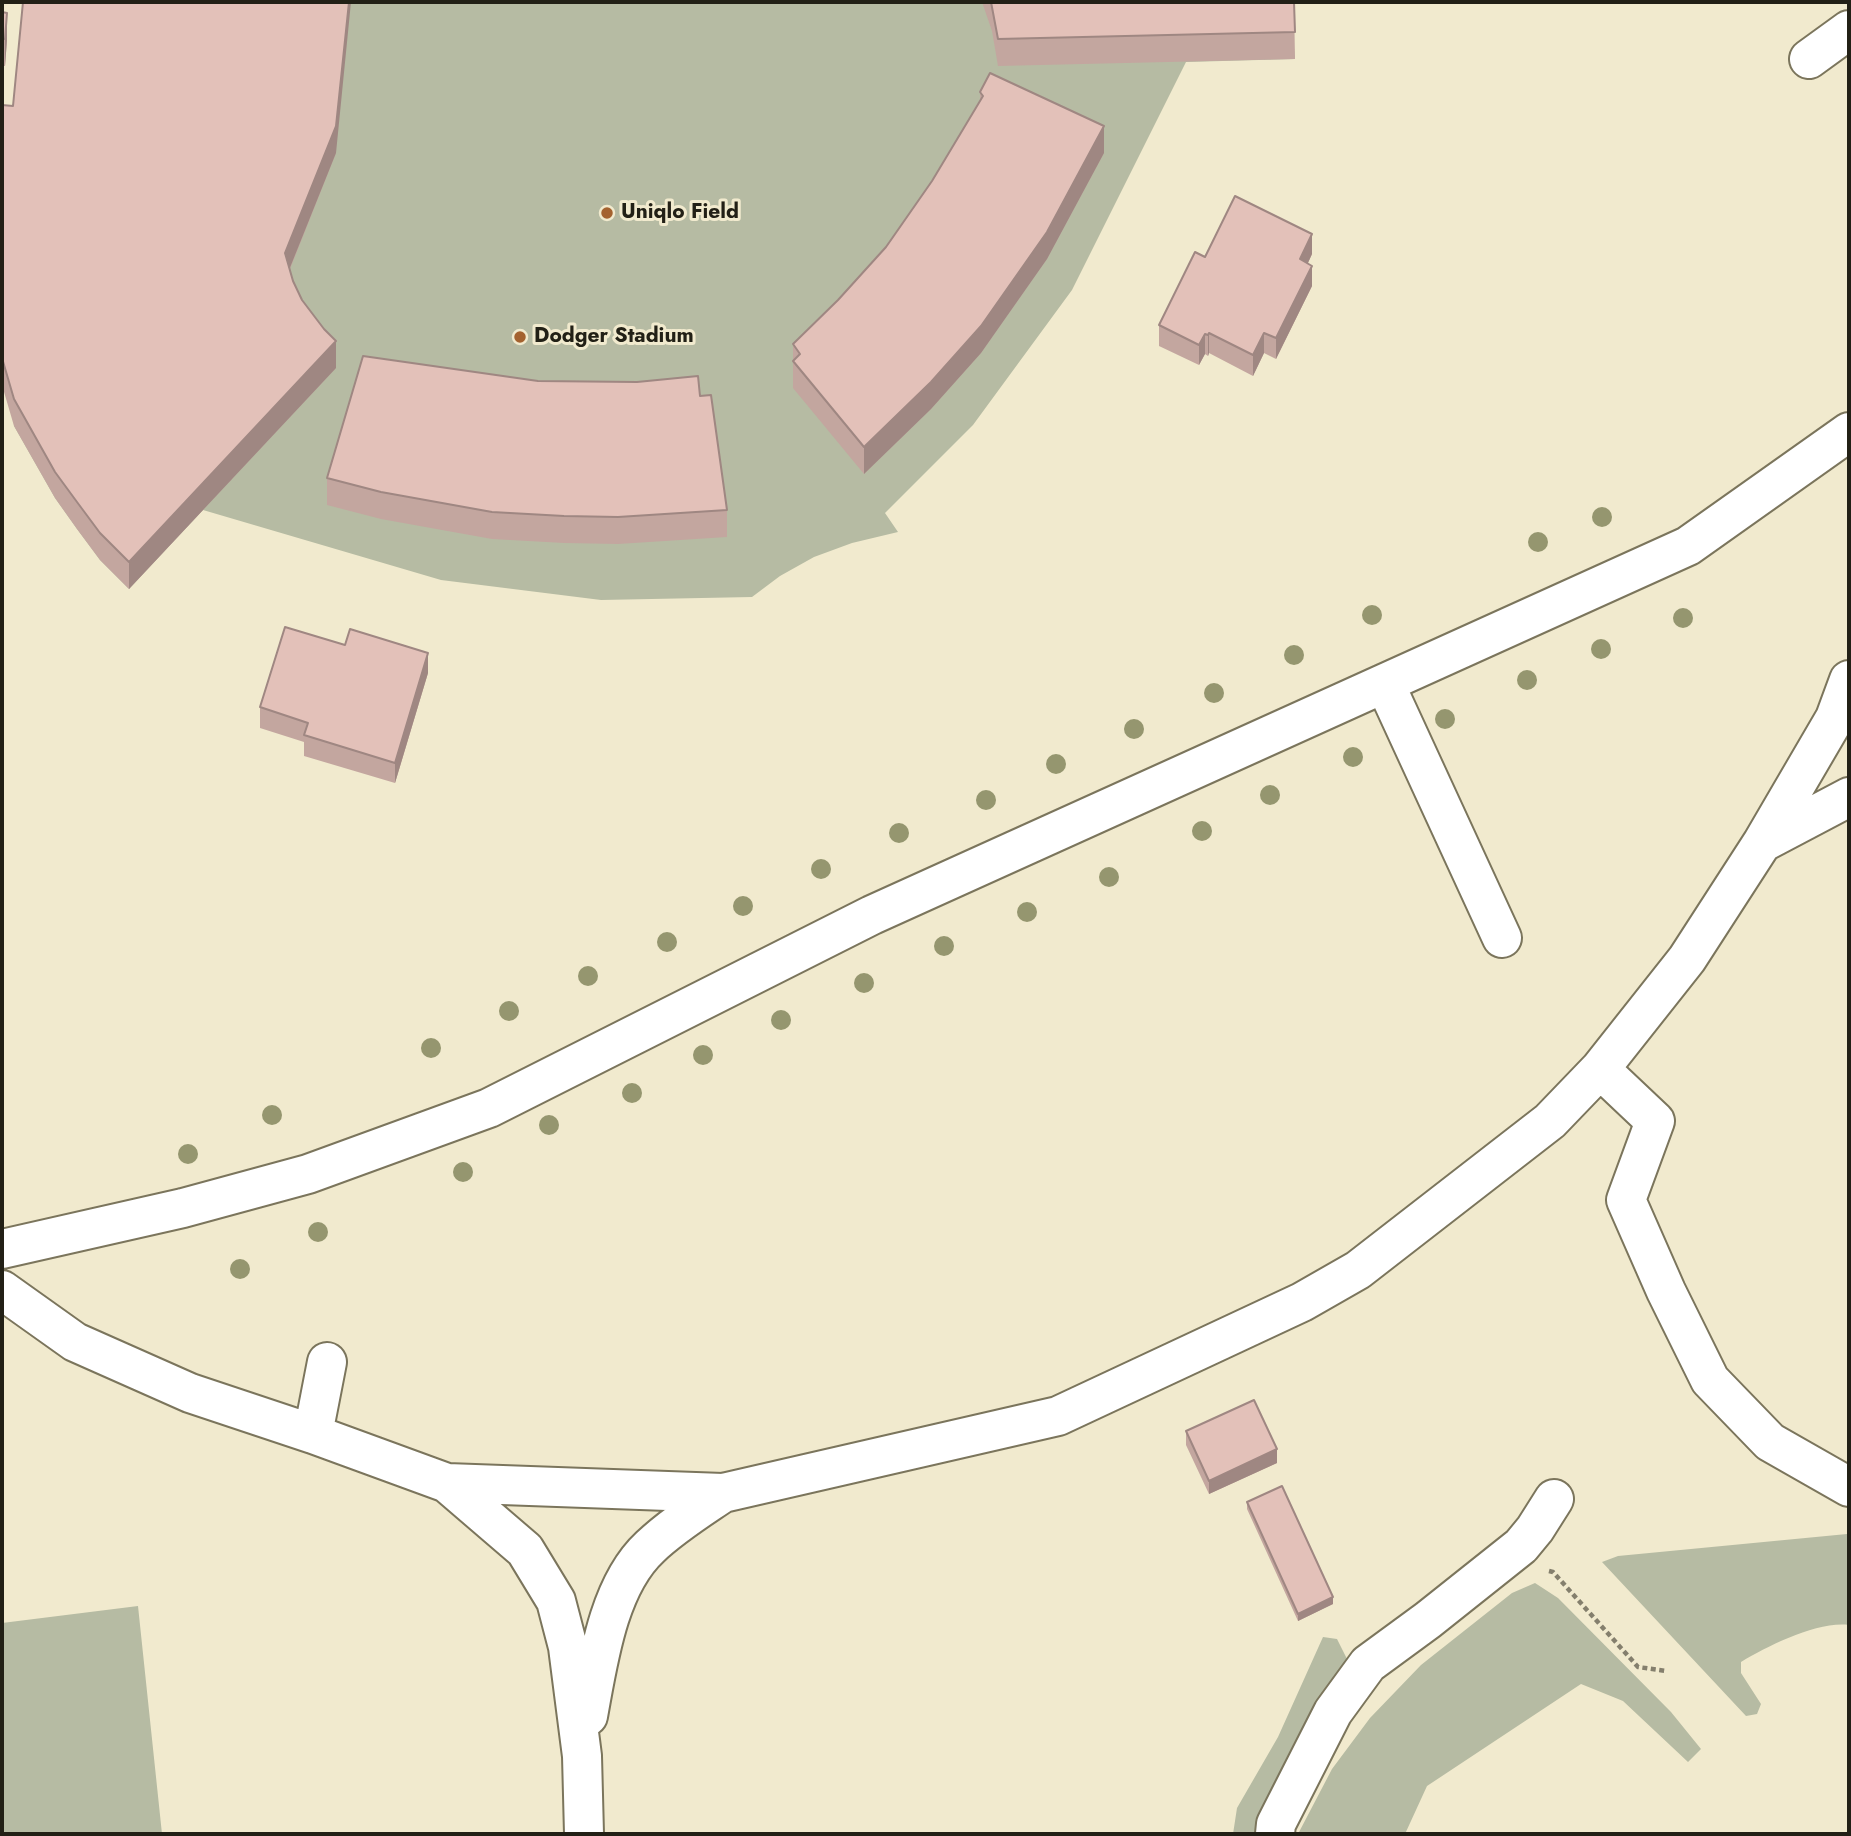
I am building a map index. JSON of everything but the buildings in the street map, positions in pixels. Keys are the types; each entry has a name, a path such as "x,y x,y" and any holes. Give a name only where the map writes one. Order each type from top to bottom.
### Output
{"lane":[{"path":"1809,59 1849,30"},
{"path":"2,1249 183,1208 308,1174 476,1113 872,915 1688,546 1849,432"},
{"path":"2,1290 75,1342 190,1393 447,1483 723,1493 1058,1416 1301,1302 1358,1270 1539,1129 1601,1069 1687,960 1762,843 1835,718 1849,680"},
{"path":"1385,684 1502,938"},
{"path":"1762,843 1849,797"},
{"path":"1601,1069 1655,1121 1626,1200 1666,1291 1710,1380 1770,1442 1849,1487"},
{"path":"313,1434 327,1362"},
{"path":"447,1483 525,1550 556,1601 568,1647 582,1756 584,1834"},
{"path":"582,1756 601,1645 620,1589 648,1549 723,1493"},
{"path":"1275,1834 1276,1824 1333,1712 1368,1664 1521,1546 1554,1499"}],"path":[{"path":"1544,1570 1553,1573 1638,1667 1666,1671"}],"green space":[{"name":"Dodger Stadium","path":"26,2 1290,2 1295,59 1186,62 1072,290 973,425 885,513 898,532 852,543 814,557 780,576 752,597 601,600 441,580 203,510 129,589 100,560 55,498 14,426 2,132 13,133"},
{"path":"1849,1534 1849,1625 1808,1631 1779,1642 1741,1662 1741,1673 1761,1704 1757,1714 1746,1716 1602,1562 1618,1556"},
{"path":"1535,1583 1558,1598 1671,1712 1701,1749 1688,1762 1623,1701 1581,1684 1427,1786 1405,1834 1298,1834 1332,1769 1370,1718 1421,1665 1512,1593"},
{"path":"138,1606 162,1834 2,1834 2,1623"},
{"path":"1323,1637 1337,1639 1347,1659 1264,1834 1233,1834 1237,1808 1278,1737"}],"place":[{"name":"Uniqlo Field","path":"607,213"},
{"name":"Dodger Stadium","path":"520,337"}]}
